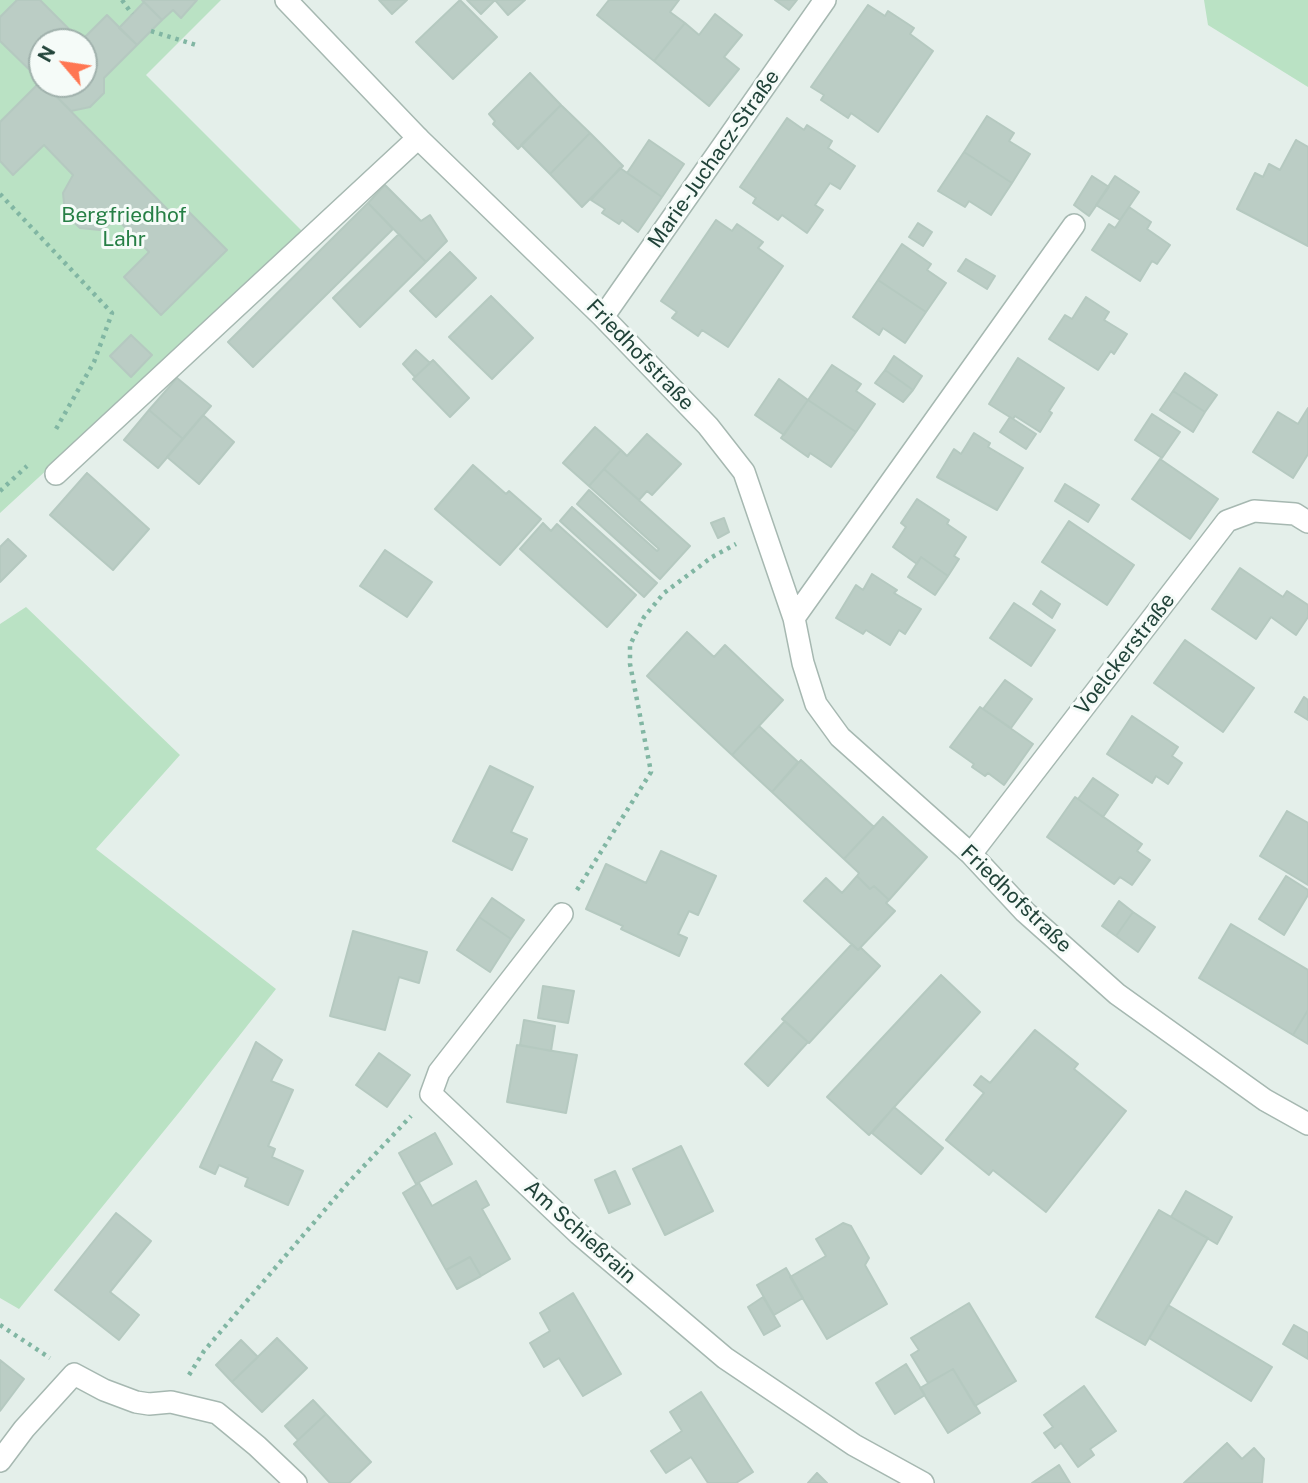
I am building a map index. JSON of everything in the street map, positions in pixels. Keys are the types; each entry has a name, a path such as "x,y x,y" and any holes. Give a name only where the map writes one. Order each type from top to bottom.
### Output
{"street":[{"name":"Friedhofstraße","path":"286,0 418,138 603,317 709,426 744,472 793,618 816,704 840,737 971,854 1025,912 1117,993 1265,1100 1308,1124"},
{"name":"Marie-Juchacz-Straße","path":"603,317 825,0"},
{"path":"56,474 418,138"},
{"path":"793,618 1074,225"},
{"name":"Voelckerstraße","path":"971,854 1227,521 1254,511 1295,514 1308,522"},
{"path":"431,1094 439,1072 562,914"},
{"name":"Am Schießrain","path":"431,1094 579,1234 725,1357 854,1446 923,1483"},
{"path":"0,1461 24,1429 74,1374 104,1390 136,1402 171,1402 217,1413 296,1483"}],"path":[{"path":"122,0 132,14"},
{"path":"151,31 196,45"},
{"path":"0,194 112,313 94,362 51,439"},
{"path":"0,491 35,458"},
{"path":"562,914 651,772 630,664 630,645 644,617 664,593 712,556 765,529"},
{"path":"171,1402 204,1351 347,1184 431,1094"},
{"path":"0,1325 74,1374"}],"green space":[{"name":"Bergfriedhof Lahr","path":"0,0 221,0 146,75 304,233 0,513"},
{"path":"1204,0 1308,0 1308,87 1208,25"},
{"path":"26,607 180,755 96,849 276,989 19,1309 0,1298 0,624"}],"building":[{"path":"17,0 40,0 68,28 28,28 28,68 0,41 0,17"},
{"path":"142,0 197,0 181,18 173,10 162,20"},
{"path":"379,0 407,0 392,14"},
{"path":"460,0 497,37 453,79 416,42"},
{"path":"467,0 495,0 481,14"},
{"path":"495,0 525,0 508,15"},
{"path":"609,0 679,0 670,12 685,23 654,61 597,15"},
{"path":"775,0 797,0 789,10"},
{"path":"144,2 162,20 137,45 119,28"},
{"path":"868,5 885,16 888,11 914,28 910,34 933,51 878,132 851,113 848,118 821,100 824,95 811,87"},
{"path":"715,14 742,35 724,57 739,69 709,106 654,61 685,23 699,35"},
{"path":"107,15 137,45 104,78 104,93 90,107 71,111 58,98 98,98 98,28 94,28"},
{"path":"530,73 561,105 518,149 493,124 495,121 489,114"},
{"path":"28,94 28,98 58,98 179,221 188,211 227,250 161,315 124,277 149,252 118,220 100,230 80,228 65,214 63,193 73,175 44,145 13,175 0,161 0,122"},
{"path":"561,105 590,133 550,174 521,145"},
{"path":"987,116 1014,133 1009,141 1030,154 1012,183 964,152"},
{"path":"787,118 804,130 807,125 832,141 828,148 855,166 840,189 830,183 815,205 823,210 807,233 782,215 778,220 753,203 756,198 740,187"},
{"path":"590,133 623,166 582,207 550,174"},
{"path":"649,140 684,164 662,197 627,173"},
{"path":"1296,140 1308,147 1308,246 1237,209 1255,173 1263,177 1269,164 1280,170"},
{"path":"964,152 1012,183 991,215 969,201 965,207 938,191"},
{"path":"620,168 662,197 638,232 622,220 619,224 602,213 605,209 591,200"},
{"path":"1092,176 1109,187 1089,216 1074,205"},
{"path":"1115,176 1139,192 1120,220 1096,205"},
{"path":"385,185 421,221 430,215 447,241 426,262 368,203"},
{"path":"368,203 393,229 253,367 228,342"},
{"path":"1129,207 1151,222 1147,229 1170,245 1157,264 1152,261 1140,281 1092,250 1109,224 1115,228"},
{"path":"716,220 732,231 737,224 763,242 758,248 783,266 728,347 702,330 698,336 672,318 677,312 661,301"},
{"path":"918,223 932,232 923,246 909,237"},
{"path":"399,234 426,262 360,327 333,298"},
{"path":"902,244 931,264 927,270 946,283 926,312 878,280"},
{"path":"450,252 476,278 436,317 410,291"},
{"path":"966,259 995,276 987,289 958,271"},
{"path":"878,280 926,312 905,343 883,328 879,335 853,317"},
{"path":"491,296 533,338 492,379 449,337"},
{"path":"1086,297 1109,312 1104,320 1127,334 1114,354 1111,351 1098,370 1049,339 1065,315 1072,319"},
{"path":"131,335 152,355 131,377 110,356"},
{"path":"416,350 430,363 415,377 403,364"},
{"path":"894,356 922,376 913,390 885,370"},
{"path":"1018,358 1064,388 1049,411 1052,413 1040,432 989,404"},
{"path":"433,360 469,398 450,417 413,379"},
{"path":"832,365 861,384 856,391 875,404 856,432 808,400"},
{"path":"885,370 913,390 903,402 875,383"},
{"path":"1185,373 1217,395 1205,412 1173,391"},
{"path":"177,378 211,406 183,439 149,410"},
{"path":"779,379 808,400 784,435 755,415"},
{"path":"1173,391 1205,412 1193,432 1160,410"},
{"path":"808,400 856,432 831,467 810,453 808,457 781,438"},
{"path":"1308,408 1308,454 1293,478 1253,452 1278,412 1298,424"},
{"path":"149,410 183,439 158,468 124,440"},
{"path":"1152,414 1180,432 1162,458 1135,440"},
{"path":"203,415 234,442 199,484 167,457"},
{"path":"1010,417 1036,434 1026,449 1000,432"},
{"path":"595,427 621,450 589,486 563,463"},
{"path":"974,433 990,443 988,447 1023,468 997,510 937,477 954,449 961,454"},
{"path":"647,434 681,464 652,495 647,491 639,500 604,469 621,450 627,456"},
{"path":"1160,459 1218,499 1190,539 1132,499"},
{"path":"473,465 506,494 509,491 541,519 500,565 435,509"},
{"path":"604,469 690,546 660,579 577,504 589,490 657,551 659,549 589,486"},
{"path":"87,473 149,529 113,570 50,515"},
{"path":"1065,484 1099,505 1088,522 1055,501"},
{"path":"917,499 949,520 947,524 966,537 954,556 959,559 948,576 921,557 917,564 893,547 906,527 901,523"},
{"path":"572,507 657,583 644,597 560,521"},
{"path":"724,518 729,532 718,538 711,523"},
{"path":"1069,521 1134,565 1107,605 1042,562"},
{"path":"543,523 551,531 557,524 636,595 607,627 520,549"},
{"path":"8,539 26,556 0,582 0,547"},
{"path":"385,550 432,582 407,617 360,586"},
{"path":"921,557 948,576 935,595 908,577"},
{"path":"1240,568 1283,597 1287,591 1308,605 1308,617 1296,635 1271,617 1256,639 1212,609"},
{"path":"872,574 897,590 894,593 921,609 905,634 899,630 890,645 866,630 863,634 836,618 856,585 863,590"},
{"path":"1041,591 1060,604 1052,618 1033,604"},
{"path":"1014,603 1055,630 1031,666 990,638"},
{"path":"687,632 714,657 725,645 783,700 732,755 647,676"},
{"path":"1185,640 1254,688 1223,732 1154,683"},
{"path":"1005,680 1032,699 1011,728 983,709"},
{"path":"1304,697 1308,700 1308,720 1295,712"},
{"path":"980,707 1033,744 1004,785 988,773 985,776 972,767 974,764 950,747"},
{"path":"1132,716 1178,747 1172,756 1182,763 1168,784 1156,776 1152,783 1107,754"},
{"path":"759,726 798,762 772,792 732,755"},
{"path":"801,760 874,827 844,859 772,792"},
{"path":"490,766 533,787 511,832 527,839 512,870 453,841"},
{"path":"1093,778 1118,795 1103,817 1078,799"},
{"path":"1075,797 1142,844 1137,851 1150,860 1132,885 1120,877 1114,884 1047,837"},
{"path":"1287,811 1308,823 1308,885 1260,856"},
{"path":"883,817 927,857 889,900 874,886 870,889 857,876 859,873 844,859"},
{"path":"661,851 716,876 698,915 689,911 678,934 687,938 679,956 586,909 606,864 646,883"},
{"path":"857,876 870,889 874,886 889,900 886,903 895,911 858,950 804,901 826,878 842,893"},
{"path":"1286,876 1308,890 1308,895 1284,935 1259,919"},
{"path":"492,898 524,920 511,939 479,917"},
{"path":"1119,901 1133,912 1116,936 1102,926"},
{"path":"1133,912 1155,927 1138,952 1116,936"},
{"path":"479,917 511,939 490,972 457,950"},
{"path":"1231,924 1308,970 1308,1010 1293,1035 1199,978"},
{"path":"353,931 427,952 419,983 399,977 385,1030 330,1016"},
{"path":"852,944 858,950 861,948 880,966 809,1043 782,1019"},
{"path":"941,975 980,1012 869,1135 827,1097"},
{"path":"543,986 574,991 568,1023 538,1018"},
{"path":"1308,1010 1308,1044 1293,1035"},
{"path":"524,1020 555,1026 551,1051 520,1045"},
{"path":"785,1021 808,1042 768,1086 745,1064"},
{"path":"1035,1030 1078,1064 1074,1069 1126,1111 1046,1212 993,1170 989,1175 946,1140 984,1093 974,1085 981,1076 990,1083"},
{"path":"256,1042 282,1060 271,1081 293,1090 268,1146 275,1149 272,1157 303,1171 288,1205 245,1186 248,1178 219,1165 215,1174 200,1167"},
{"path":"517,1045 577,1055 566,1113 507,1102"},
{"path":"379,1053 410,1075 387,1107 356,1085"},
{"path":"894,1107 943,1148 921,1174 872,1133"},
{"path":"435,1133 452,1164 416,1184 399,1153"},
{"path":"681,1146 713,1211 665,1235 633,1169"},
{"path":"615,1171 630,1204 609,1213 595,1180"},
{"path":"476,1181 489,1205 482,1209 510,1259 481,1276 470,1257 446,1270 403,1193 419,1183 432,1206"},
{"path":"1186,1191 1232,1217 1217,1244 1171,1217"},
{"path":"1159,1210 1208,1238 1145,1345 1096,1317"},
{"path":"116,1213 151,1241 110,1292 139,1315 119,1340 55,1290"},
{"path":"843,1223 851,1226 869,1258 865,1265 887,1304 827,1339 790,1277 826,1256 816,1239"},
{"path":"470,1257 481,1276 457,1289 446,1270"},
{"path":"786,1268 803,1298 774,1315 757,1285"},
{"path":"573,1293 621,1374 583,1396 559,1358 544,1367 530,1343 550,1331 540,1313"},
{"path":"763,1297 780,1326 764,1335 748,1307"},
{"path":"969,1303 1016,1381 975,1406 953,1369 928,1383 911,1355 919,1350 911,1338"},
{"path":"1168,1305 1272,1367 1251,1401 1149,1338"},
{"path":"1294,1325 1308,1333 1308,1359 1283,1344"},
{"path":"277,1338 307,1368 262,1412 232,1382"},
{"path":"241,1340 258,1357 232,1382 216,1365"},
{"path":"0,1360 24,1379 0,1411"},
{"path":"906,1364 925,1395 895,1414 876,1383"},
{"path":"953,1369 980,1413 948,1433 920,1388"},
{"path":"1084,1386 1116,1431 1090,1449 1094,1455 1078,1467 1061,1443 1055,1448 1044,1433 1053,1427 1044,1415"},
{"path":"701,1392 753,1472 736,1483 708,1483 691,1457 666,1473 651,1451 682,1431 670,1412"},
{"path":"313,1400 326,1414 298,1440 285,1426"},
{"path":"326,1414 371,1462 349,1483 330,1483 294,1444"},
{"path":"1227,1443 1242,1459 1254,1448 1264,1459 1262,1483 1184,1483"},
{"path":"1059,1465 1070,1483 1032,1483"},
{"path":"817,1473 827,1483 808,1483"}]}
